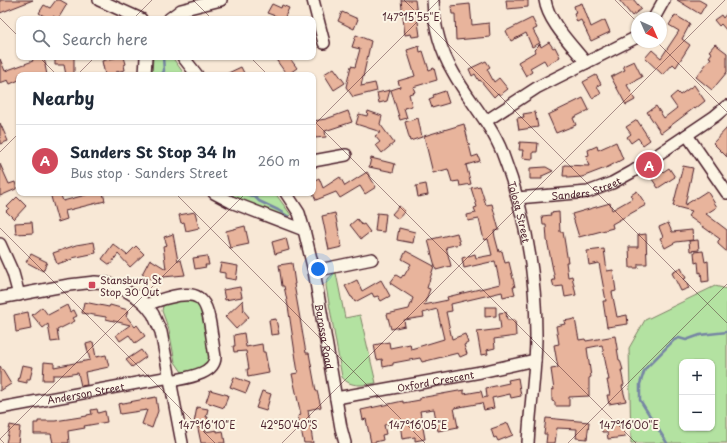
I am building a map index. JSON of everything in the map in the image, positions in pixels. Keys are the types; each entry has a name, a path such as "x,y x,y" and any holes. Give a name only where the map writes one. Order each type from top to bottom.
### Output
{"street":[{"path":"99,0 134,16"},
{"path":"173,16 181,10 197,3 221,0"},
{"path":"313,0 324,43"},
{"name":"Tolosa Street","path":"433,0 438,35 446,59 458,81 486,121 502,151 517,198 527,241 532,272 535,316 535,360 528,443"},
{"path":"545,0 552,20 586,63"},
{"path":"657,12 664,0"},
{"path":"486,121 529,92 631,40"},
{"path":"145,72 146,60"},
{"path":"185,60 195,72"},
{"name":"Sanders Street","path":"517,198 577,193 598,189 612,183 632,172 727,106"},
{"path":"687,135 727,193"},
{"path":"316,160 346,154"},
{"path":"220,196 231,202 304,230"},
{"name":"Barossa Road","path":"288,196 299,213 314,271 341,428 345,443"},
{"path":"0,244 13,273 19,295"},
{"path":"314,271 372,259"},
{"path":"0,298 84,283 106,283 129,291 146,305 153,314 161,332 182,443"},
{"name":"Anderson Street","path":"0,408 198,375 206,371 214,363 215,357 206,306 199,297 189,294 162,299 146,305"},
{"name":"Oxford Crescent","path":"336,398 481,372 535,360"}],"green space":[{"path":"153,60 174,60 183,72 152,72"},
{"path":"233,196 277,196 291,215 287,219"},
{"path":"336,273 345,318 360,315 376,383 358,385 349,383 342,377 326,286 329,278"},
{"path":"715,286 727,289 727,443 631,443 629,348 645,320"},
{"path":"188,299 195,301 201,308 210,357 202,367 195,370 182,372 175,362 169,330 162,311 163,306 166,304"}],"building":[{"path":"0,0 33,0 0,13"},
{"path":"56,0 60,0 67,4 60,16 44,16 39,13 44,5 50,8"},
{"path":"401,0 415,0 420,36 412,37 411,34 405,35"},
{"path":"506,0 528,0 528,7 507,9"},
{"path":"619,0 634,0 641,9 637,12 631,12 631,15"},
{"path":"677,0 699,0 706,4 700,14"},
{"path":"582,3 591,27 605,20 610,32 591,41 581,20 577,22 574,14 576,13 574,6"},
{"path":"272,4 281,8 282,5 289,8 285,16 276,16 267,13"},
{"path":"470,4 472,25 489,23 490,37 456,40 455,14 452,14 451,6"},
{"path":"342,12 358,19 354,29 338,21"},
{"path":"727,13 727,31 721,24 719,26 714,20 721,15 723,18"},
{"path":"675,15 690,24 682,39 690,45 676,67 673,64 663,75 645,58 652,50 661,58 679,31 669,25"},
{"path":"532,18 537,28 533,30 540,43 532,47 526,33 511,41 506,31"},
{"path":"356,35 371,41 361,86 375,83 377,91 353,97 346,87 351,66 355,67 360,49 352,47"},
{"path":"549,42 553,48 555,47 560,57 547,65 544,60 530,68 532,72 526,76 518,62 535,52 534,50 540,44 541,47"},
{"path":"715,44 727,53 727,72 712,90 696,77 711,58 709,57 712,53 709,51"},
{"path":"419,46 420,52 423,51 429,70 434,68 437,80 413,87 415,92 409,94 412,106 404,108 407,118 400,120 391,90 400,87 398,81 415,76 407,50"},
{"path":"0,59 5,71 33,61 44,60 46,72 16,72 16,81 10,84 8,80 0,83"},
{"path":"55,60 74,60 74,72 65,72 64,65 55,65"},
{"path":"125,60 125,70 104,72 102,61"},
{"path":"291,60 297,68 291,72 285,72 277,61"},
{"path":"486,61 490,67 487,69 494,82 499,78 508,89 500,95 498,93 494,97 480,80 479,81 475,74 472,76 469,69"},
{"path":"634,61 642,77 627,85 635,100 626,105 611,77 625,70 623,66"},
{"path":"241,67 244,72 230,72"},
{"path":"334,68 345,83 334,90 324,74"},
{"path":"596,75 601,84 597,86 601,94 592,98 583,82"},
{"path":"694,85 705,101 661,133 647,112 656,106 664,118 677,108 670,98 677,92 680,95"},
{"path":"390,90 387,101 379,103 377,93"},
{"path":"445,91 449,103 432,108 429,99 434,97 433,95"},
{"path":"583,98 589,110 573,118 576,125 556,133 548,115"},
{"path":"348,111 352,122 325,131 326,137 316,138 316,121 326,119"},
{"path":"368,111 382,116 380,124 394,143 382,153 376,145 380,142 375,136 381,132 356,124 359,114 367,116"},
{"path":"535,112 538,127 519,130 517,118 524,117 523,114"},
{"path":"418,118 422,137 410,141 405,122"},
{"path":"637,120 650,140 643,145 638,138 631,143 627,137 631,134 626,127"},
{"path":"0,123 8,141 0,144"},
{"path":"464,124 472,157 478,155 480,161 466,165 471,184 460,186 459,181 452,182 448,169 433,173 424,136"},
{"path":"727,128 727,157 713,143"},
{"path":"520,142 538,143 537,152 533,152 533,159 522,158 523,150 519,150"},
{"path":"616,142 623,159 608,167 582,177 568,178 568,176 563,176 564,165 589,166 586,156 589,155 588,150 597,146 598,150"},
{"path":"371,158 395,164 393,172 369,167"},
{"path":"0,164 9,184 15,182 16,189 0,196"},
{"path":"683,166 693,168 685,205 707,191 717,207 706,214 727,230 727,252 718,244 720,239 688,216 692,211 673,206"},
{"path":"546,167 553,171 542,176 542,179 530,179 530,168"},
{"path":"669,168 675,177 658,188 652,179"},
{"path":"367,172 376,187 365,194 360,186 340,198 336,192 316,200 314,196 316,196 316,180 319,178 323,188 340,177 345,186"},
{"path":"426,184 428,195 418,197 416,186"},
{"path":"480,186 486,205 492,204 499,230 494,231 495,237 499,252 502,251 505,263 509,262 515,287 513,287 515,294 503,297 502,292 451,304 452,311 446,312 452,339 465,334 468,343 464,345 467,354 460,357 458,353 422,362 420,358 393,363 393,365 383,367 382,359 377,360 374,345 389,342 390,348 410,344 411,349 444,339 437,309 423,313 424,317 404,320 405,326 391,329 387,314 409,309 413,298 390,283 396,275 401,278 403,275 404,276 411,264 402,259 406,251 434,266 427,288 430,289 424,305 448,300 447,297 500,284 495,261 464,268 462,258 475,254 476,258 492,255 488,239 484,240 479,219 468,221 467,215 476,213 474,208 477,207 471,188"},
{"path":"637,191 646,205 612,224 613,228 579,237 572,214 610,203 612,210 633,198 631,195"},
{"path":"51,196 61,196 63,201 82,196 104,196 105,201 65,211 67,219 58,222"},
{"path":"17,197 26,206 14,219 6,211 9,208 7,207"},
{"path":"399,206 405,211 398,219 392,214"},
{"path":"195,212 199,228 186,231 184,222 181,223 179,215"},
{"path":"559,212 560,232 563,232 568,262 566,262 568,277 572,276 576,295 565,297 563,286 554,287 552,280 555,280 547,240 546,225 543,225 542,216"},
{"path":"335,213 342,247 329,250 322,216"},
{"path":"377,213 386,214 384,232 375,231"},
{"path":"357,219 362,225 364,224 370,232 361,239 350,225"},
{"path":"32,222 33,233 16,234 15,223"},
{"path":"668,223 672,232 692,230 693,240 676,242 665,248 660,238 663,237 659,227"},
{"path":"245,226 249,244 230,248 226,231"},
{"path":"399,228 415,232 413,243 397,240"},
{"path":"457,233 460,244 446,247 451,266 436,270 428,240"},
{"path":"173,234 178,261 181,260 185,275 163,277 159,284 142,274 150,259 166,269 163,246 167,245 164,237"},
{"path":"646,234 647,264 638,264 638,268 630,268 629,247 638,247 638,235"},
{"path":"286,238 289,250 275,254 272,242"},
{"path":"698,240 699,250 690,251 689,241"},
{"path":"94,242 96,253 72,258 73,259 57,264 53,253 76,245"},
{"path":"113,244 127,255 136,246 144,254 130,267 118,254 110,265 102,259"},
{"path":"604,249 607,271 613,270 616,291 612,292 617,317 627,315 628,324 607,327 603,301 606,301 599,263 589,265 587,251"},
{"path":"703,251 705,262 708,261 709,281 702,282 698,262 695,263 694,252"},
{"path":"31,254 47,262 43,271 26,262"},
{"path":"207,256 209,265 195,269 193,258"},
{"path":"221,263 238,266 236,280 225,278 225,273 219,272"},
{"path":"292,263 294,284 306,353 309,353 316,391 321,407 308,410 313,443 304,443 298,416 301,415 292,374 298,373 288,306 284,286 282,286 279,265"},
{"path":"681,268 686,278 684,279 689,288 681,291 672,273"},
{"path":"357,280 362,291 381,280 390,296 381,301 378,296 374,297 372,293 355,302 345,286"},
{"path":"240,287 242,297 225,300 223,290"},
{"path":"243,300 243,310 249,317 236,329 225,317"},
{"path":"84,302 109,307 110,305 128,310 126,316 135,327 137,325 145,336 135,343 129,335 120,341 116,335 130,325 106,319 106,317 82,313"},
{"path":"67,305 70,312 74,310 77,316 73,318 75,321 57,330 59,341 51,342 48,324 43,328 32,315 42,307 48,315"},
{"path":"485,307 496,307 496,316 485,317"},
{"path":"28,312 31,329 16,332 14,315"},
{"path":"506,312 507,320 515,320 516,336 494,339 495,348 487,350 488,354 481,355 477,332 501,329 499,313"},
{"path":"276,319 279,334 271,335 269,320"},
{"path":"575,319 579,340 585,339 586,341 615,336 619,360 623,370 621,370 624,385 622,386 626,401 609,404 607,395 610,395 607,380 609,380 602,345 587,348 591,377 589,378 589,396 569,397 569,406 555,406 555,402 552,401 552,389 554,390 551,369 558,368 554,345 559,344 556,326 565,324 564,321"},
{"path":"244,333 246,347 262,344 269,373 248,377 247,369 249,369 246,351 234,352 233,346 235,346 234,335"},
{"path":"93,342 96,357 106,355 109,367 85,372 87,385 81,386 78,373 53,375 53,380 43,380 44,362 54,363 54,367 90,360 86,344"},
{"path":"141,350 146,357 132,367 126,360"},
{"path":"22,365 33,367 30,379 27,379 27,383 18,381"},
{"path":"0,366 11,384 0,391"},
{"path":"234,377 250,383 246,393 230,387"},
{"path":"518,378 521,396 511,398 510,394 492,398 494,408 484,410 482,403 454,408 458,427 438,431 434,409 420,411 425,439 415,441 415,437 402,439 400,422 384,425 386,434 382,435 383,440 371,443 366,419 363,420 361,410 403,401 403,403 420,400 420,398 464,390 464,394 481,391 483,398 487,397 486,388 509,383 508,380"},
{"path":"210,390 228,395 224,408 206,402"},
{"path":"262,391 271,394 266,411 256,408"},
{"path":"156,397 158,411 152,428 142,424 147,410 120,414 118,404"},
{"path":"197,407 208,409 205,432 217,430 217,432 223,431 225,443 201,443 197,424 194,423"},
{"path":"97,409 98,413 105,411 107,422 84,426 85,428 68,431 69,443 53,443 51,434 34,434 34,423 38,423 38,421 55,421 87,416 92,414 91,410"},
{"path":"546,418 589,422 587,439 576,438 577,429 557,428 555,443 546,443 547,434 544,434"},
{"path":"508,423 513,435 498,441 496,437 494,438 491,429"},
{"path":"620,423 621,429 624,428 625,437 608,439 607,432 602,432 602,425"},
{"path":"10,425 20,427 18,443 6,443"}],"waterway":[{"path":"163,60 163,72"},
{"path":"252,196 289,217"},
{"path":"667,443 640,400 640,384 645,369 674,340 679,338 686,340 700,335 727,332"}],"place":[{"name":"Sanders St Stop 34 In","path":"649,165"},
{"name":"Stansbury St Stop 30 Out","path":"92,285"}]}
